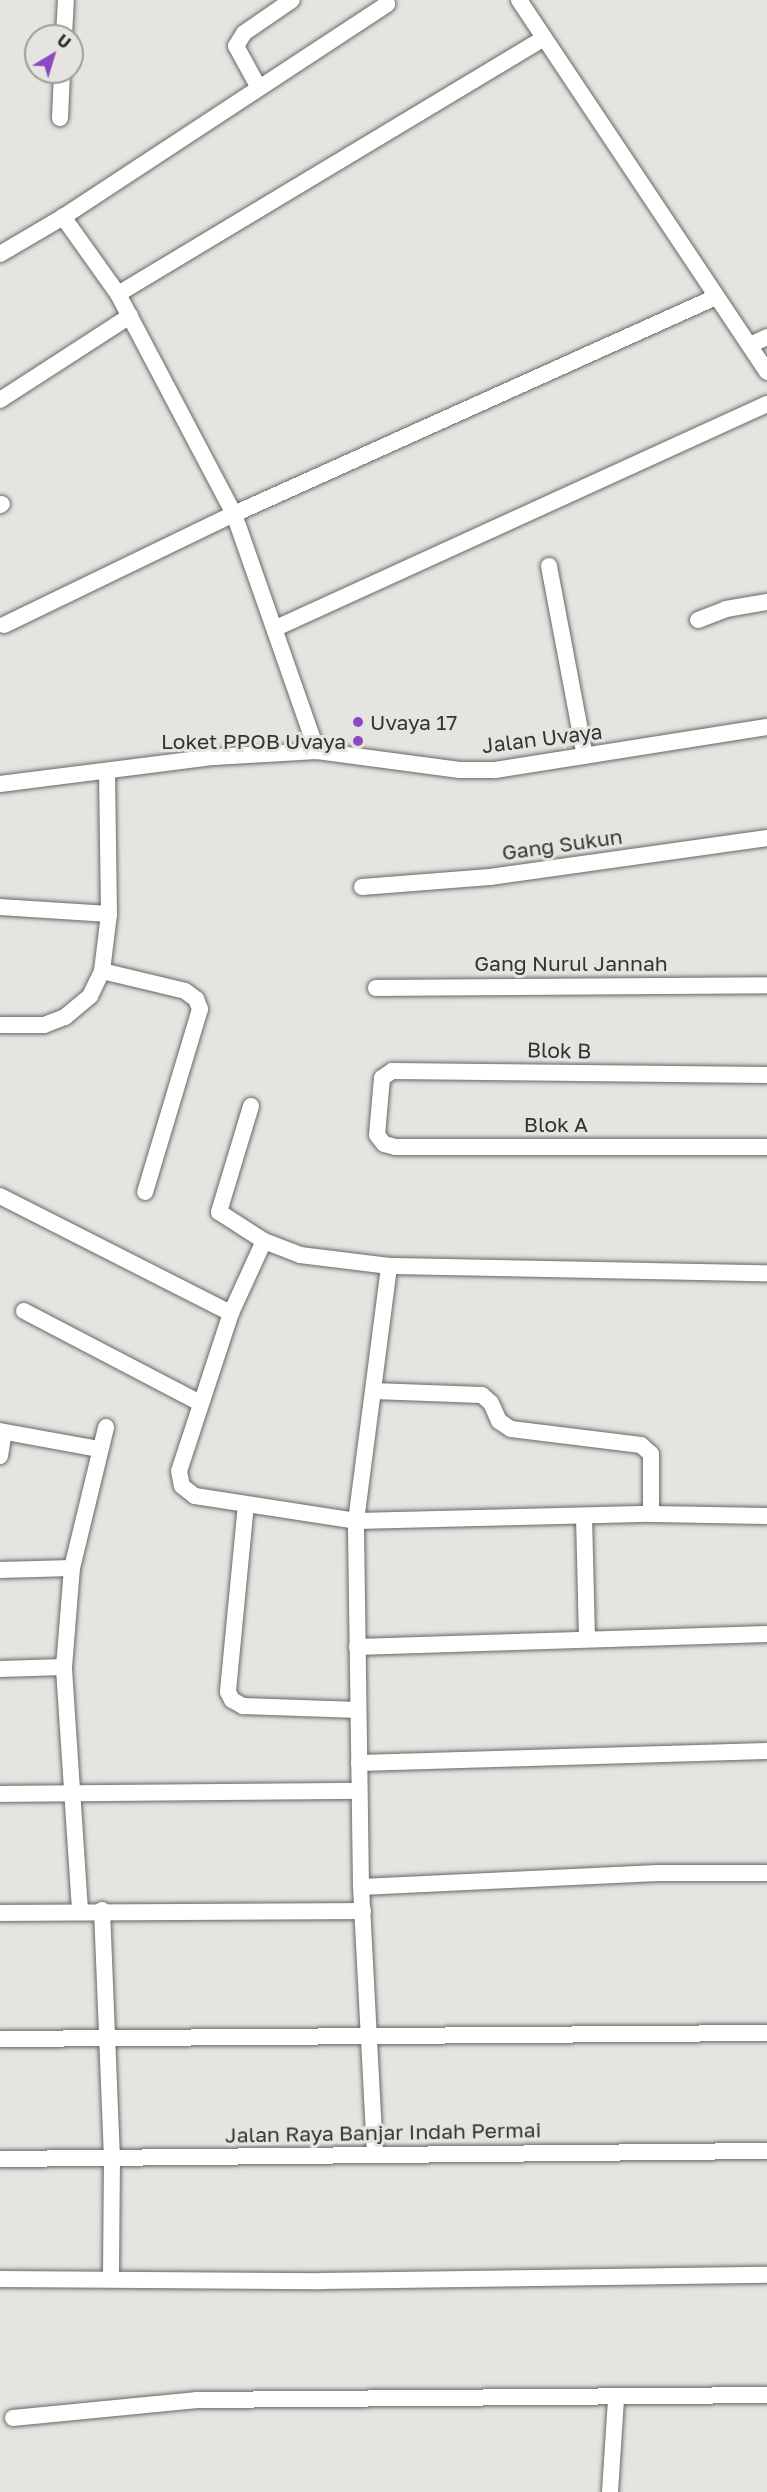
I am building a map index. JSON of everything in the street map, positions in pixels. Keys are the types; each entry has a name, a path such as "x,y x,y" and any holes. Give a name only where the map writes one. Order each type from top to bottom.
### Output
{"street":[{"path":"65,24 66,0"},
{"path":"259,88 236,46 244,33 292,0"},
{"path":"519,0 767,372"},
{"path":"0,254 63,218 387,4"},
{"path":"118,294 544,38"},
{"path":"60,118 61,84"},
{"path":"63,218 118,294 234,514 276,628 317,752"},
{"path":"4,625 234,514 716,297"},
{"path":"0,400 130,316"},
{"path":"750,345 767,337"},
{"path":"276,628 767,404"},
{"path":"549,566 585,756"},
{"path":"698,620 726,609 767,602"},
{"name":"Jalan Uvaya","path":"0,784 214,757 317,752 460,770 516,768 767,727"},
{"path":"0,1025 45,1024 65,1017 90,996 102,971 110,914 107,771"},
{"name":"Gang Sukun","path":"362,887 490,877 767,838"},
{"path":"0,907 110,914"},
{"path":"102,971 185,991 196,999 200,1009 145,1192"},
{"name":"Gang Nurul Jannah","path":"376,988 767,985"},
{"name":"Blok B","path":"379,1107 382,1078 392,1071 767,1075"},
{"path":"251,1106 219,1212 264,1241 300,1255 389,1266 767,1273"},
{"name":"Blok A","path":"379,1107 379,1140 395,1147 767,1147"},
{"path":"0,1196 231,1313"},
{"path":"264,1241 231,1313 179,1471 182,1486 195,1496 356,1521 651,1514 767,1516"},
{"path":"375,2154 361,1887 356,1521 389,1266"},
{"path":"24,1311 200,1403"},
{"path":"373,1391 482,1395 491,1403 499,1421 512,1429 641,1445 651,1454 651,1514"},
{"path":"80,1910 64,1667 72,1568 106,1427"},
{"path":"0,1456 2,1431 99,1449"},
{"path":"246,1504 228,1692 232,1700 243,1706 358,1710"},
{"path":"584,1516 587,1637"},
{"path":"0,1570 72,1568"},
{"path":"357,1647 587,1637 767,1634"},
{"path":"0,1669 64,1667"},
{"path":"359,1763 767,1754"},
{"path":"0,1794 73,1796 359,1791"},
{"path":"361,1887 658,1873 767,1873"},
{"path":"0,1913 80,1910 363,1911"},
{"path":"102,1911 112,2157 111,2277"},
{"path":"0,2039 767,2033"},
{"name":"Jalan Raya Banjar Indah Permai","path":"0,2158 767,2151"},
{"path":"0,2279 111,2277 321,2281 767,2275"},
{"path":"13,2418 197,2400 616,2399 767,2395"},
{"path":"610,2492 616,2399"}],"place":[{"name":"Uvaya 17","path":"358,722"},
{"name":"Loket PPOB Uvaya","path":"358,741"}]}
